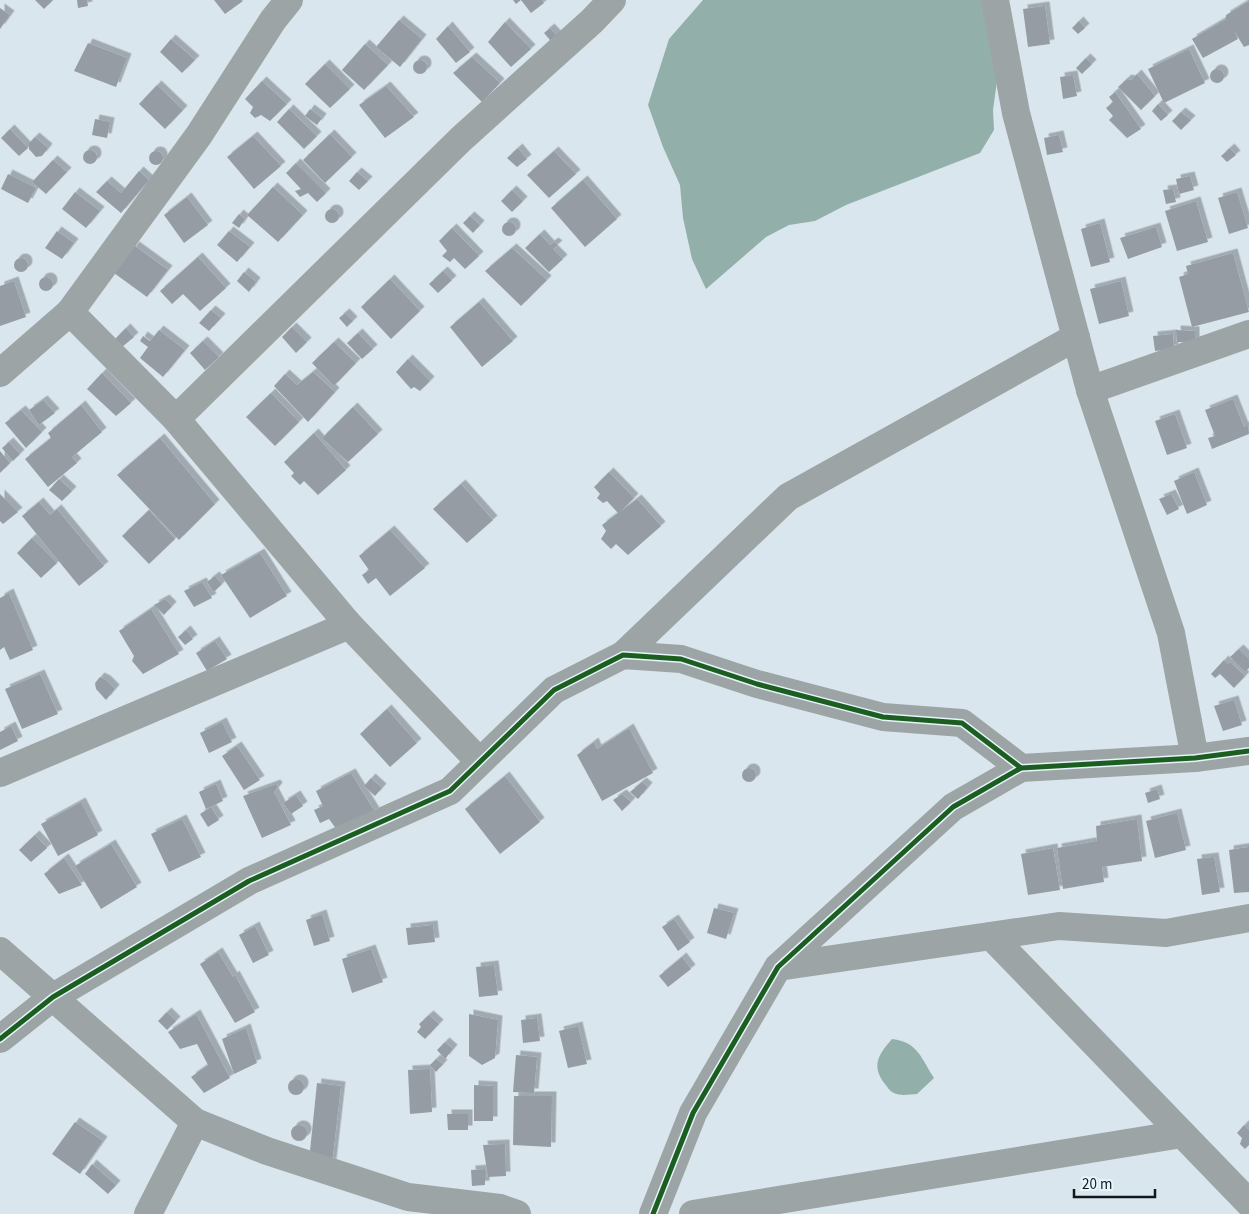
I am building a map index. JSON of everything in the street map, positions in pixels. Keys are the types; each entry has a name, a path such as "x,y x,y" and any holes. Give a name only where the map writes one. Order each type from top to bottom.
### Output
{"street":[{"path":"0,373 70,312 199,135 273,20 289,0"},
{"path":"176,419 461,139 592,21 612,0"},
{"path":"996,0 1016,113 1090,390 1171,633 1195,758"},
{"path":"70,312 176,419 349,625 479,761"},
{"path":"1090,390 1249,334"},
{"path":"0,1039 53,997 249,881 450,791 554,690 623,655 788,497 1076,337"},
{"path":"0,773 349,625"},
{"path":"623,655 682,659 757,684 884,717 962,723 1021,768"},
{"path":"653,1214 693,1113 778,966 953,807 1021,768 1195,758 1249,752"},
{"path":"778,966 1059,926 1166,933 1249,918"},
{"path":"990,936 1249,1203"},
{"path":"0,952 195,1122 402,1206 500,1208 517,1214"},
{"path":"148,1214 195,1122"},
{"path":"693,1214 1182,1134"}],"shaded area":[{"path":"703,0 983,0 1000,59 993,110 994,130 980,153 846,205 815,221 789,225 766,237 706,289 692,259 683,218 680,185 663,147 648,105 669,39"},
{"path":"892,1039 913,1047 934,1078 917,1094 901,1095 891,1091 878,1072 877,1066 880,1056"}],"building":[{"path":"35,0 53,0 44,9"},
{"path":"77,0 87,0 88,6 78,8"},
{"path":"214,0 241,0 243,1 225,14"},
{"path":"513,0 521,0 516,4"},
{"path":"521,0 542,0 544,3 531,13"},
{"path":"1249,1 1249,45 1244,47 1233,29 1238,39 1203,58 1192,39 1226,19 1226,15"},
{"path":"1045,6 1050,44 1028,47 1023,9"},
{"path":"0,8 10,15 0,29"},
{"path":"399,20 422,39 400,67 376,47"},
{"path":"1079,21 1085,28 1078,34 1072,28"},
{"path":"505,22 531,49 511,67 488,42"},
{"path":"448,26 470,52 456,63 436,39"},
{"path":"550,28 561,40 555,46 544,33"},
{"path":"171,39 195,60 182,73 160,52"},
{"path":"88,43 127,58 116,87 74,71"},
{"path":"365,44 388,65 364,90 342,70"},
{"path":"1189,49 1205,83 1164,103 1148,69"},
{"path":"472,57 500,83 482,102 453,73"},
{"path":"1086,58 1092,64 1082,74 1076,68"},
{"path":"417,60 423,60 427,67 423,74 417,74 413,70 413,64"},
{"path":"325,64 350,89 330,108 305,84"},
{"path":"1217,69 1222,71 1224,76 1222,81 1217,83 1212,81 1210,76 1212,71"},
{"path":"1137,74 1155,96 1141,110 1118,87 1127,79 1131,80"},
{"path":"1073,75 1077,96 1063,99 1060,77"},
{"path":"262,81 287,104 270,121 261,115 255,118 250,113 253,107 245,99"},
{"path":"157,85 183,110 165,129 139,104"},
{"path":"386,86 414,117 385,138 359,105"},
{"path":"1115,92 1141,129 1127,138 1109,120 1113,116 1106,108 1113,102 1109,97"},
{"path":"1158,104 1168,115 1161,121 1152,111"},
{"path":"289,109 317,136 304,149 277,122"},
{"path":"310,109 322,118 317,125 305,116"},
{"path":"1181,112 1191,120 1181,130 1172,121"},
{"path":"95,119 110,122 107,138 92,135"},
{"path":"10,129 28,148 19,156 1,138"},
{"path":"330,134 352,157 325,183 303,160"},
{"path":"1059,135 1063,152 1047,155 1044,138"},
{"path":"253,136 281,166 254,189 227,157"},
{"path":"35,137 48,148 42,156 36,157 29,149 29,143"},
{"path":"518,148 527,159 517,167 507,158"},
{"path":"1230,148 1236,155 1227,162 1221,156"},
{"path":"87,150 93,150 97,157 93,164 87,164 83,160 83,154"},
{"path":"153,151 159,151 163,158 159,165 153,165 149,161 149,155"},
{"path":"554,151 576,174 549,198 527,175"},
{"path":"53,160 67,172 46,194 32,182"},
{"path":"296,163 326,193 317,202 308,193 300,197 295,191 301,189 286,173"},
{"path":"139,171 149,180 121,213 96,192 107,181 121,193"},
{"path":"357,172 368,181 359,190 349,181"},
{"path":"8,174 36,188 28,203 1,189"},
{"path":"1190,176 1194,190 1179,194 1176,179"},
{"path":"583,180 617,219 585,247 551,208"},
{"path":"273,187 303,215 278,242 247,215"},
{"path":"1173,189 1176,202 1166,204 1163,190"},
{"path":"512,190 523,201 512,212 501,201"},
{"path":"75,192 100,211 86,228 62,209"},
{"path":"1237,192 1248,228 1229,234 1218,198"},
{"path":"187,197 208,225 184,243 164,215"},
{"path":"1196,201 1208,242 1177,251 1165,211"},
{"path":"329,209 335,209 339,216 335,223 329,223 325,219 325,213"},
{"path":"239,214 245,219 239,228 232,223"},
{"path":"470,216 480,225 473,233 463,223"},
{"path":"506,222 512,222 516,229 512,236 506,236 502,232 502,226"},
{"path":"1100,223 1110,262 1091,267 1081,229"},
{"path":"1156,227 1162,247 1128,259 1120,238"},
{"path":"452,228 479,256 465,269 454,258 450,262 442,256 447,251 439,241"},
{"path":"57,231 74,243 62,259 45,248"},
{"path":"229,231 250,247 237,262 217,245"},
{"path":"540,234 550,245 554,242 558,245 553,249 563,259 549,272 525,248"},
{"path":"135,246 168,270 147,297 114,273"},
{"path":"512,248 547,280 521,306 485,271"},
{"path":"1233,253 1249,312 1192,327 1179,277 1188,274 1186,266"},
{"path":"198,257 226,288 200,311 183,294 172,304 160,291"},
{"path":"18,258 24,258 28,265 24,272 18,272 14,268 14,262"},
{"path":"443,271 452,280 438,293 429,284"},
{"path":"244,272 256,282 249,292 237,281"},
{"path":"43,277 49,277 53,284 49,291 43,291 39,287 39,281"},
{"path":"390,279 420,311 391,339 361,307"},
{"path":"14,281 26,317 0,326 0,286"},
{"path":"1121,281 1129,316 1099,324 1090,289"},
{"path":"479,302 513,341 482,367 450,327"},
{"path":"211,310 221,318 209,331 199,323"},
{"path":"345,313 353,321 347,327 339,318"},
{"path":"292,327 307,342 296,353 282,337"},
{"path":"126,328 134,337 122,347 114,340"},
{"path":"159,330 185,350 163,377 140,358 148,347 140,341 143,336 150,341"},
{"path":"1176,330 1195,331 1195,343 1177,342"},
{"path":"358,333 373,349 362,359 347,343"},
{"path":"1173,334 1174,349 1155,351 1153,336"},
{"path":"203,341 219,357 205,370 190,353"},
{"path":"334,342 356,363 334,386 312,363"},
{"path":"408,359 430,381 420,391 414,387 411,389 396,372"},
{"path":"313,372 335,392 308,422 274,386 285,374 297,385"},
{"path":"102,373 131,403 116,416 87,389"},
{"path":"271,393 299,422 275,446 246,417"},
{"path":"1233,399 1244,427 1248,425 1249,434 1212,449 1208,438 1215,436 1205,410"},
{"path":"43,400 55,413 39,425 29,410"},
{"path":"81,405 102,432 72,457 77,463 48,487 25,459 51,438 48,433"},
{"path":"353,407 378,434 348,462 322,438"},
{"path":"21,410 42,432 26,448 5,423"},
{"path":"1175,414 1187,448 1167,455 1155,421"},
{"path":"314,433 346,470 318,495 304,481 300,485 291,476 294,473 284,462"},
{"path":"160,438 215,504 179,540 117,475"},
{"path":"9,442 20,454 13,461 2,448"},
{"path":"0,451 10,463 0,473"},
{"path":"609,472 634,498 620,512 637,499 661,526 628,555 616,544 611,549 601,539 606,531 602,525 618,513 607,501 603,503 597,498 600,494 594,487"},
{"path":"1194,472 1207,505 1187,514 1174,481"},
{"path":"59,479 72,491 62,501 49,490"},
{"path":"461,484 493,520 467,543 433,509"},
{"path":"0,494 18,512 3,524 0,521"},
{"path":"1171,494 1179,509 1167,515 1159,499"},
{"path":"39,502 50,515 57,509 104,566 79,586 22,516"},
{"path":"149,510 175,539 149,564 122,536"},
{"path":"390,530 425,568 390,596 376,578 368,584 362,575 369,570 359,556"},
{"path":"32,538 57,563 41,578 17,553"},
{"path":"260,553 287,596 250,618 221,575"},
{"path":"215,576 222,584 214,592 207,582"},
{"path":"202,582 212,598 194,607 184,591"},
{"path":"9,593 33,650 10,660 4,647 0,650 0,598"},
{"path":"165,599 172,606 164,615 154,605"},
{"path":"151,609 179,654 143,674 132,661 134,656 119,631"},
{"path":"186,630 193,639 185,645 178,637"},
{"path":"215,641 227,659 207,671 196,653"},
{"path":"1239,649 1249,659 1249,668 1245,672 1230,657"},
{"path":"1224,660 1228,664 1230,662 1245,676 1234,688 1220,674 1215,678 1211,674"},
{"path":"40,674 58,714 22,729 5,689"},
{"path":"100,677 115,689 106,700 96,689 95,683"},
{"path":"1234,700 1242,725 1223,731 1214,706"},
{"path":"387,709 417,743 390,767 360,734"},
{"path":"222,722 232,742 209,753 200,733"},
{"path":"11,726 18,741 0,750 0,732"},
{"path":"629,728 653,773 602,801 577,755 594,742 597,749"},
{"path":"237,746 260,780 244,790 222,756"},
{"path":"746,768 752,768 756,775 752,782 746,782 742,778 742,772"},
{"path":"351,773 375,812 337,830 329,819 320,823 314,810 323,806 316,791"},
{"path":"505,776 540,822 500,854 465,809"},
{"path":"371,778 382,788 375,796 364,786"},
{"path":"642,782 648,787 638,799 630,792"},
{"path":"216,784 223,801 206,809 199,792"},
{"path":"276,784 278,787 274,792 291,825 262,838 243,796"},
{"path":"1157,789 1160,799 1148,803 1145,793"},
{"path":"622,794 631,802 622,811 613,800"},
{"path":"296,795 303,806 291,814 283,803"},
{"path":"81,802 98,835 58,856 41,824"},
{"path":"211,807 219,820 208,827 200,814"},
{"path":"1177,813 1186,850 1155,858 1146,821"},
{"path":"182,819 201,857 169,872 151,834"},
{"path":"1137,819 1142,861 1102,867 1104,882 1063,889 1057,848 1097,841 1096,826"},
{"path":"35,835 47,848 31,862 19,850"},
{"path":"111,844 137,887 101,909 75,866"},
{"path":"1249,847 1249,892 1234,893 1229,850"},
{"path":"1053,848 1060,890 1028,895 1021,854"},
{"path":"1214,857 1220,892 1202,895 1197,859"},
{"path":"64,858 82,885 59,894 44,874"},
{"path":"714,908 734,913 726,939 707,933"},
{"path":"322,914 330,941 314,946 306,920"},
{"path":"674,919 690,942 678,951 662,927"},
{"path":"433,925 435,942 408,945 406,928"},
{"path":"255,926 269,955 253,963 239,935"},
{"path":"371,949 383,982 352,993 342,959"},
{"path":"218,952 233,977 235,975 255,1012 235,1023 200,964"},
{"path":"682,957 691,969 668,987 659,976"},
{"path":"494,965 498,995 479,997 476,967"},
{"path":"167,1012 176,1021 167,1030 158,1021"},
{"path":"196,1014 230,1078 204,1093 191,1077 208,1065 197,1044 180,1049 168,1032"},
{"path":"469,1014 498,1020 495,1058 482,1065 469,1056"},
{"path":"429,1015 439,1024 425,1039 417,1032 421,1027 419,1024"},
{"path":"537,1018 540,1041 523,1043 521,1020"},
{"path":"578,1026 587,1064 568,1068 559,1031"},
{"path":"246,1028 257,1063 234,1074 222,1039"},
{"path":"445,1042 453,1049 445,1059 437,1050"},
{"path":"516,1055 537,1057 534,1093 513,1092"},
{"path":"436,1059 443,1064 436,1072 430,1065"},
{"path":"430,1069 432,1112 410,1114 408,1070"},
{"path":"293,1079 299,1079 304,1084 302,1093 293,1095 288,1090 288,1084"},
{"path":"317,1083 341,1086 332,1164 310,1151"},
{"path":"474,1085 493,1086 493,1121 474,1121"},
{"path":"514,1096 552,1096 551,1147 513,1145"},
{"path":"447,1114 468,1114 468,1130 448,1130"},
{"path":"75,1122 103,1141 80,1174 52,1154"},
{"path":"299,1125 305,1127 307,1133 305,1139 299,1141 293,1139 291,1133 293,1127"},
{"path":"1244,1125 1249,1130 1249,1145 1245,1149 1240,1144 1242,1138 1237,1133"},
{"path":"505,1144 506,1176 488,1177 483,1145"},
{"path":"92,1164 116,1185 108,1194 85,1174"},
{"path":"485,1169 485,1185 472,1186 471,1170"}],"cycle path":[{"path":"0,1039 53,997 249,881 450,791 554,690 623,655 681,659 757,684 883,717 962,723 1021,768"},
{"path":"653,1214 693,1113 778,967 953,807 1021,768 1195,758 1249,751"}]}
